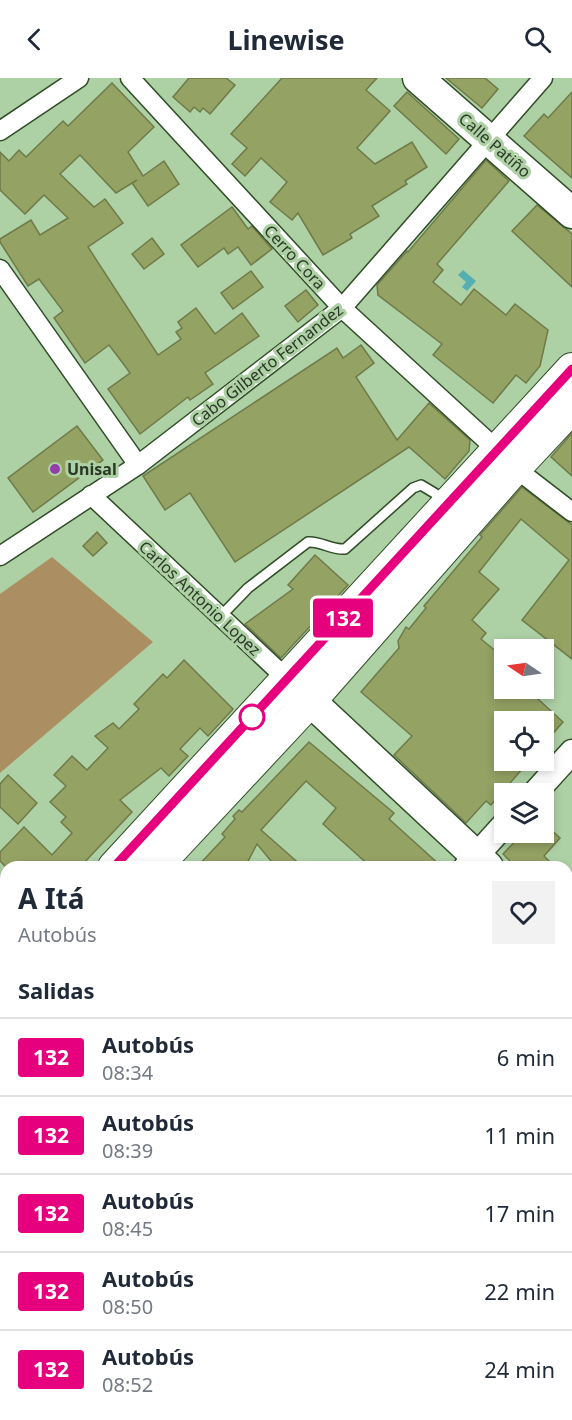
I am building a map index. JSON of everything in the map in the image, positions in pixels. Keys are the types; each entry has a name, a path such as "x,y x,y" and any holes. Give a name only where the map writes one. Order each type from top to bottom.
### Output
{"highway":[{"path":"161,861 310,701 505,459 572,369"},
{"path":"119,861 448,502 572,407"}],"main road":[{"name":"Calle Patiño","path":"418,78 572,213"},
{"name":"Carlos Antonio Lopez","path":"286,679 474,861"}],"street":[{"path":"0,131 79,78"},
{"name":"Cerro Cora","path":"130,78 342,308 505,459 572,512"},
{"name":"Cabo Gilberto Fernandez","path":"0,556 138,465 342,308 543,78"},
{"path":"0,269 138,465"},
{"name":"Carlos Antonio Lopez","path":"91,495 286,679"},
{"path":"544,783 572,752"},
{"path":"477,861 494,839"}],"lane":[{"path":"220,617 248,588 308,542 315,542 333,550 345,549 413,488 421,485 448,502"}],"shaded area":[{"path":"52,557 153,642 0,773 0,594"}],"water":[{"path":"463,270 476,281 467,291 462,287 466,282 458,275"}],"building":[{"path":"189,78 226,78 235,85 210,114 203,108 200,112 194,107 190,112 173,97"},
{"path":"282,78 377,78 366,90 390,111 357,148 375,164 412,142 427,167 405,181 407,184 372,206 379,216 350,234 352,238 323,255 298,213 292,220 270,202 287,182 261,158 245,176 232,164 247,148 231,134"},
{"path":"446,78 485,78 498,89 482,108"},
{"path":"112,83 154,127 128,152 143,176 164,161 179,184 148,206 132,183 116,193 80,155 60,174 94,207 105,199 123,223 88,247 158,355 181,339 176,332 182,328 178,322 196,308 215,334 242,313 259,336 205,373 213,384 190,400 188,397 140,434 108,389 130,373 122,362 109,345 85,363 54,318 63,311 39,279 28,286 0,242 0,239 31,220 40,235 68,218 44,195 25,214 0,190 0,152 9,161 19,150 26,157 63,121 68,126"},
{"path":"407,92 459,139 446,154 394,106"},
{"path":"572,92 572,178 524,136 544,114 548,118"},
{"path":"486,160 509,181 437,264 443,270 433,282 461,305 474,289 506,315 515,304 548,330 540,366 526,383 516,375 493,403 433,355 442,344 378,295 377,285"},
{"path":"537,205 572,234 572,287 512,231"},
{"path":"232,207 248,229 252,226 272,249 251,265 238,247 228,254 224,248 198,267 181,245"},
{"path":"152,238 164,254 144,269 132,254"},
{"path":"251,271 263,287 233,309 221,293"},
{"path":"306,290 318,305 298,322 285,306"},
{"path":"361,345 374,363 356,377 397,440 429,403 470,440 469,451 445,479 409,447 235,562 190,493 165,510 143,476 337,348 343,358"},
{"name":"Unisal","path":"77,426 103,460 33,512 8,478"},
{"path":"572,433 572,476 551,457"},
{"path":"522,487 572,525 572,659 554,645 554,639 546,639 522,620 569,560 521,519 479,572 499,589 472,620 486,633 481,639 494,650 494,699 538,699 551,711 494,711 494,771 520,771 510,783 494,783 494,802 491,805 486,801 466,823 394,755 412,736 361,692 399,648 398,641 406,627 409,629 426,608 424,606 482,537 480,535"},
{"path":"97,532 107,543 93,556 83,546"},
{"path":"315,555 348,585 281,658 245,624 293,589 288,585"},
{"path":"184,660 233,709 208,736 200,728 180,749 188,756 169,776 161,768 120,800 132,812 86,861 0,861 0,852 24,827 52,855 72,833 61,822 66,817 50,802 66,786 54,775 72,756 87,770 108,748 95,736 113,723 119,729 139,709 134,704 163,674 167,678"},
{"path":"554,714 563,722 554,732"},
{"path":"309,742 394,813 389,819 435,861 364,861 323,824 336,808 306,781 261,830 296,861 271,861 257,844 248,861 203,861 225,837 222,834 235,819 233,816 239,810 242,812"},
{"path":"8,775 37,803 18,824 0,807 0,784"},
{"path":"554,832 560,838 544,856 549,861 510,861 503,854 514,843 554,843"}],"bus line":[{"name":"132","path":"119,861 572,369"}],"place":[{"name":"Unisal","path":"55,469"}]}
